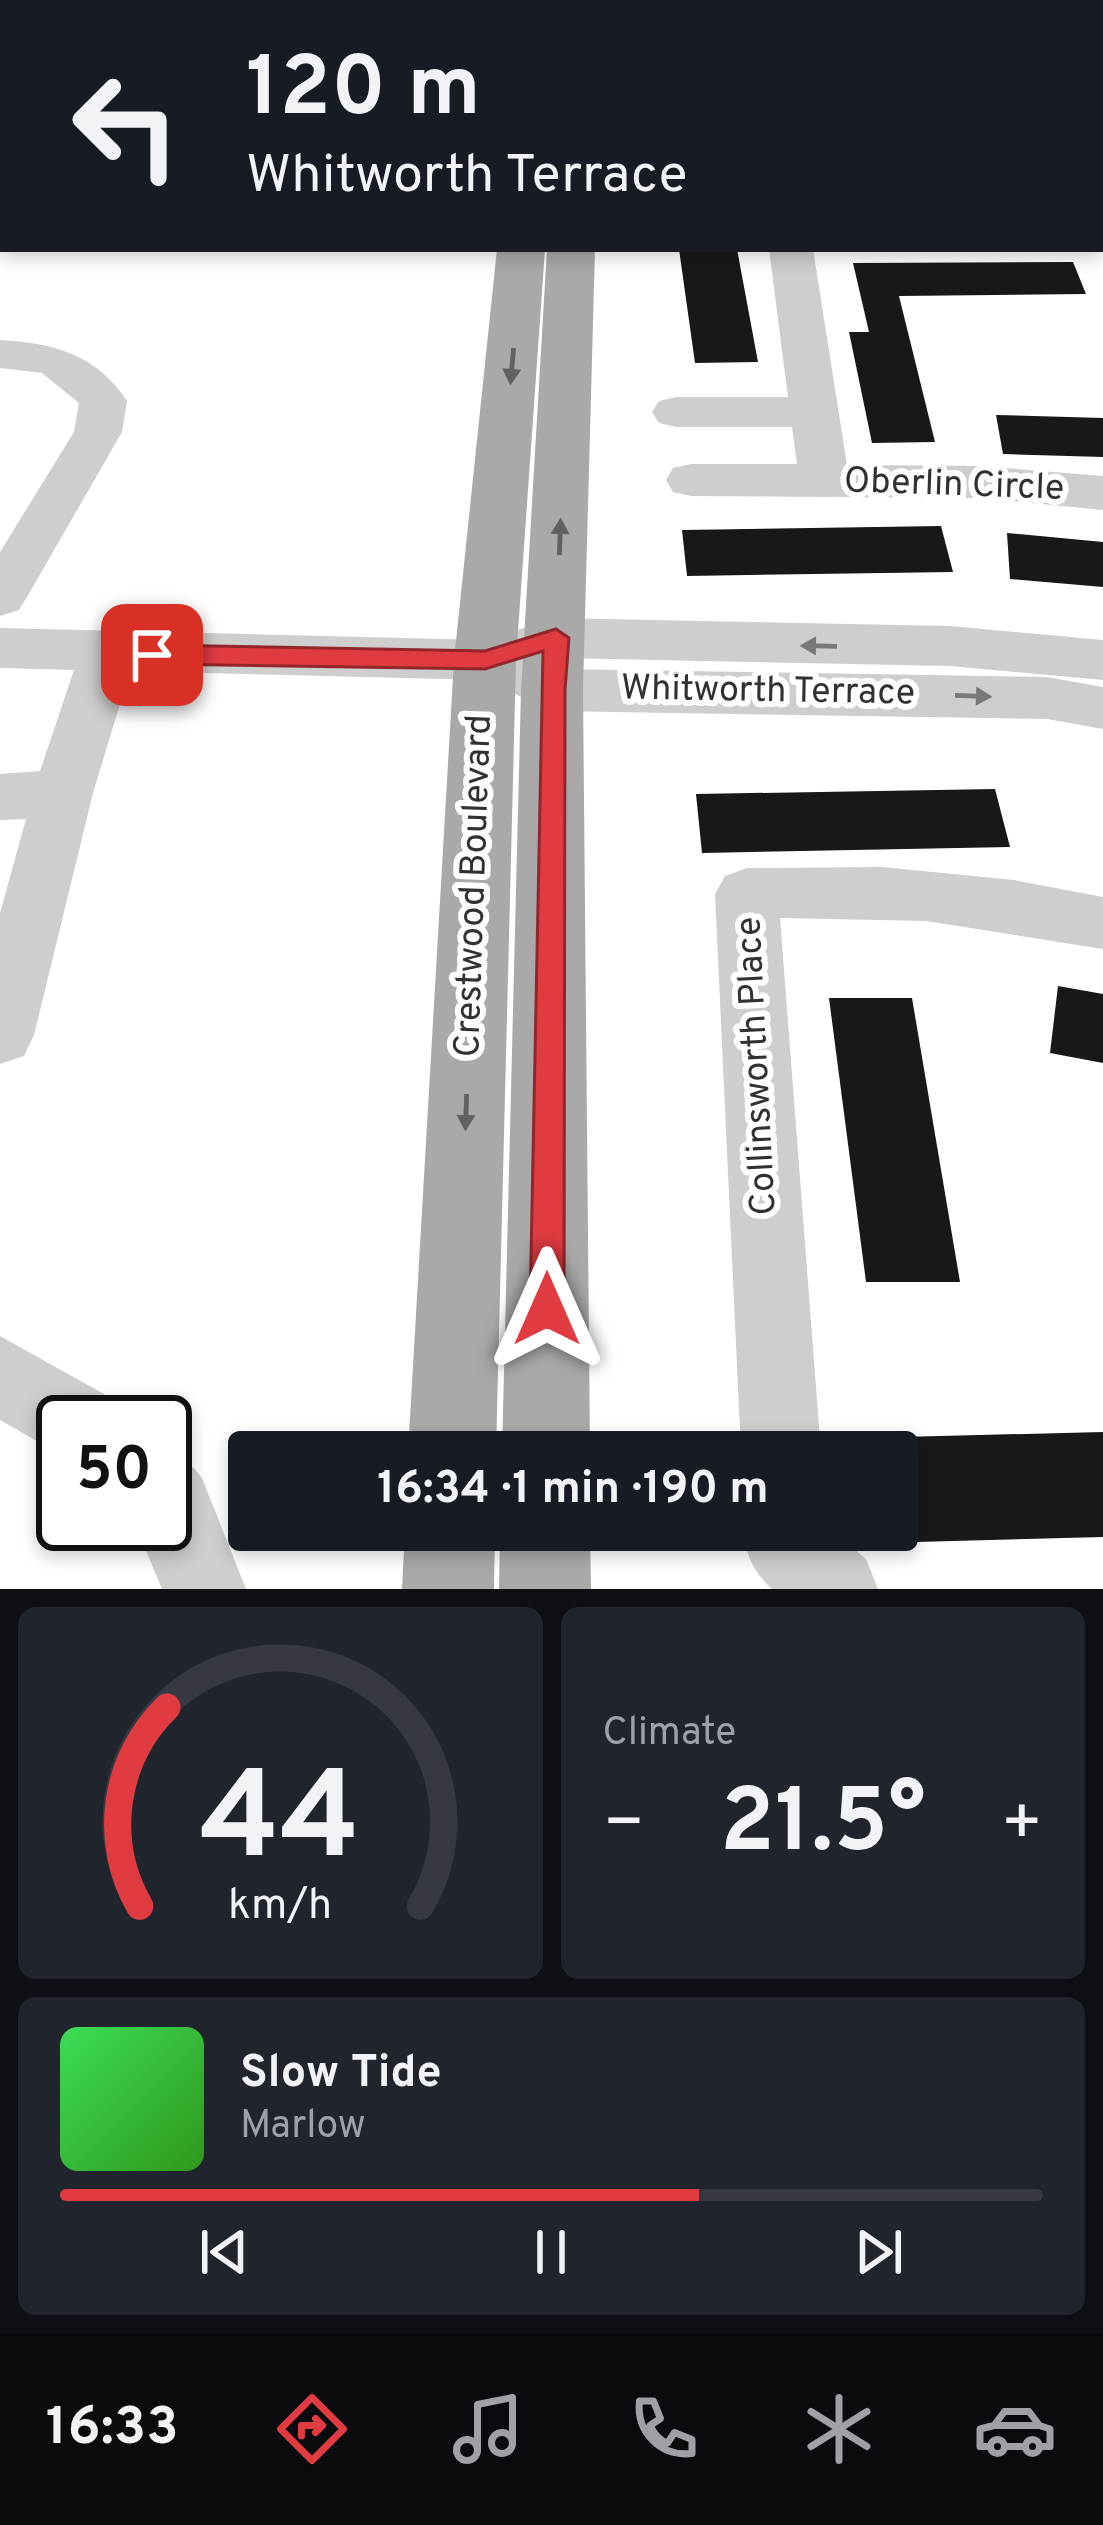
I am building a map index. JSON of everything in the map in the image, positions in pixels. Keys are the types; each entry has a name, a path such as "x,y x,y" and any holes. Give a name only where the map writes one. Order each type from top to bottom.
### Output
{"main road":[{"name":"Crestwood Boulevard","path":"453,1431 485,660 521,252"},
{"name":"Crestwood Boulevard","path":"546,1431 554,664 571,252"},
{"path":"448,1589 449,1551"},
{"path":"545,1551 545,1589"}],"street":[{"name":"Oberlin Circle","path":"791,252 824,481 980,482 1103,493"},
{"path":"0,597 98,432 103,401 79,371 10,366"},
{"path":"676,412 814,412"},
{"path":"691,480 824,481"},
{"name":"Whitworth Terrace","path":"554,664 950,646 1103,660"},
{"path":"0,648 485,660"},
{"path":"0,1035 63,794 107,654"},
{"name":"Whitworth Terrace","path":"485,660 913,694 1047,698 1103,708"},
{"path":"0,797 63,794"},
{"name":"Collinsworth Place","path":"780,1431 747,894 851,888 1023,905 1103,923"},
{"path":"0,1375 36,1397"},
{"path":"190,1551 204,1589"},
{"path":"792,1551 836,1589"}],"building":[{"path":"679,252 738,252 758,362 695,363"},
{"path":"1073,262 1086,294 899,296 935,442 872,443 849,332 869,332 853,263"},
{"path":"996,415 1103,418 1103,457 1003,454"},
{"path":"941,526 953,572 687,576 682,530"},
{"path":"1007,533 1103,542 1103,587 1010,579"},
{"path":"995,789 1010,847 702,853 696,794"},
{"path":"1058,986 1103,994 1103,1063 1050,1053"},
{"path":"829,998 912,998 960,1282 866,1282"},
{"path":"1103,1432 1103,1537 918,1542 918,1437"}],"route":[{"path":"152,655 485,660 556,638 547,1309"}]}
